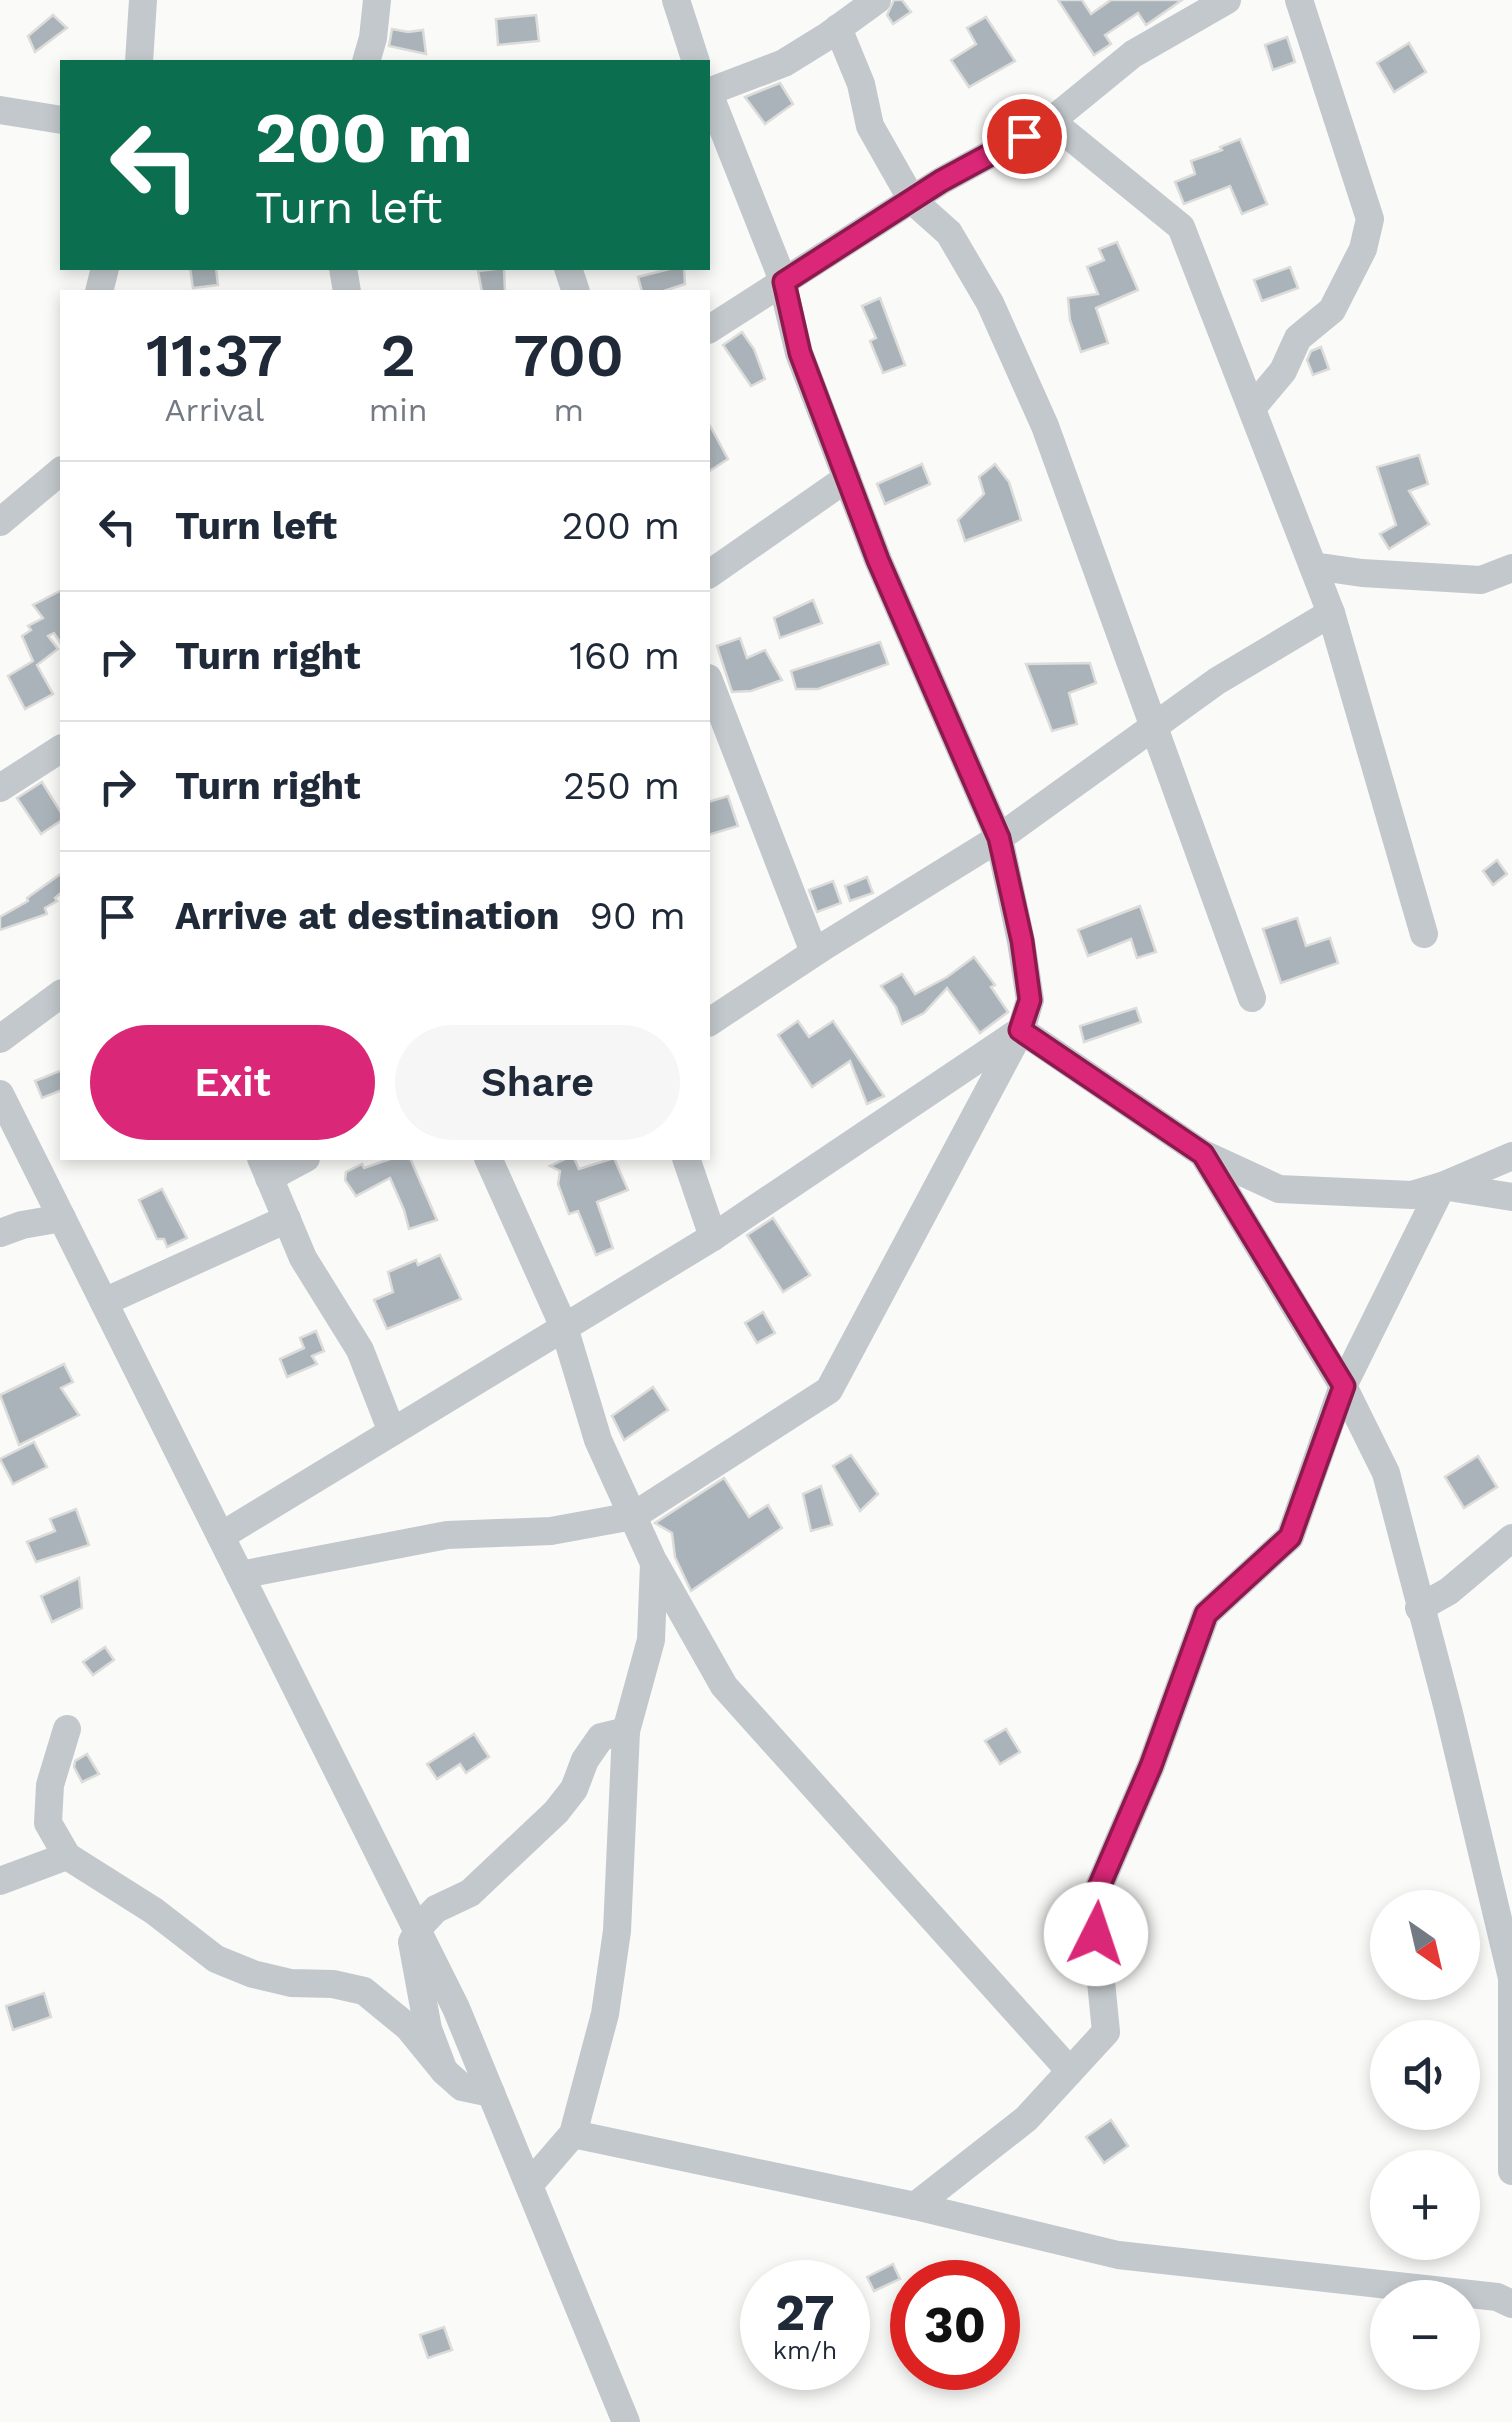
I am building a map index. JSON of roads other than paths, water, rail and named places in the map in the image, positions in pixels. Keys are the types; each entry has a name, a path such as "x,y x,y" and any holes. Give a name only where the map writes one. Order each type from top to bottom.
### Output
{"street":[{"path":"139,60 143,0"},
{"path":"367,60 378,0"},
{"path":"676,0 695,60"},
{"path":"710,91 784,63 876,0"},
{"path":"710,329 912,200 1051,121 1132,54 1227,0"},
{"path":"1252,408 1283,371 1298,338 1332,310 1363,250 1370,219 1299,0"},
{"path":"838,28 861,84 870,126 912,200 950,233 990,303 1045,426 1252,998"},
{"path":"240,1575 447,1536 551,1531 633,1516 829,1390 1020,1030 1030,1000 1022,941 999,838 846,478 800,353 784,282 710,97"},
{"path":"0,110 60,120"},
{"path":"1051,121 1181,227 1332,614 1424,934"},
{"path":"0,522 60,472"},
{"path":"710,574 846,478"},
{"path":"1313,566 1480,580 1512,568"},
{"path":"710,1023 814,952 999,838 1218,682 1332,614"},
{"path":"710,683 814,952"},
{"path":"0,788 60,749"},
{"path":"0,1040 60,995"},
{"path":"1020,1030 1203,1154 1279,1188 1412,1196 1512,1156"},
{"path":"220,1536 713,1237 1020,1030"},
{"path":"0,1094 456,2008 626,2422"},
{"path":"1203,1154 1344,1386 1386,1474 1448,1709 1512,1978 1512,2171"},
{"path":"298,1160 265,1168 304,1258 360,1350 392,1432"},
{"path":"489,1160 564,1328 598,1440 654,1562 724,1686 1070,2071"},
{"path":"687,1160 713,1237"},
{"path":"1442,1186 1512,1197"},
{"path":"915,2206 1026,2119 1106,2032 1093,1901 1151,1766 1206,1614 1290,1537 1344,1386 1442,1186"},
{"path":"0,1232 62,1218"},
{"path":"104,1302 287,1219"},
{"path":"1419,1608 1449,1591 1512,1538"},
{"path":"529,2185 574,2134 605,2014 617,1931 626,1732 651,1640 654,1562"},
{"path":"67,1729 50,1785 48,1823 67,1856 154,1911 216,1959 290,1983 333,1984 364,1991 408,2028 462,2087 491,2093"},
{"path":"444,2071 420,1996 412,1942 436,1909 470,1893 556,1812 574,1789 585,1760 601,1738 626,1732"},
{"path":"0,1882 67,1856"},
{"path":"574,2134 915,2206 1118,2255 1497,2297 1512,2304"}]}
